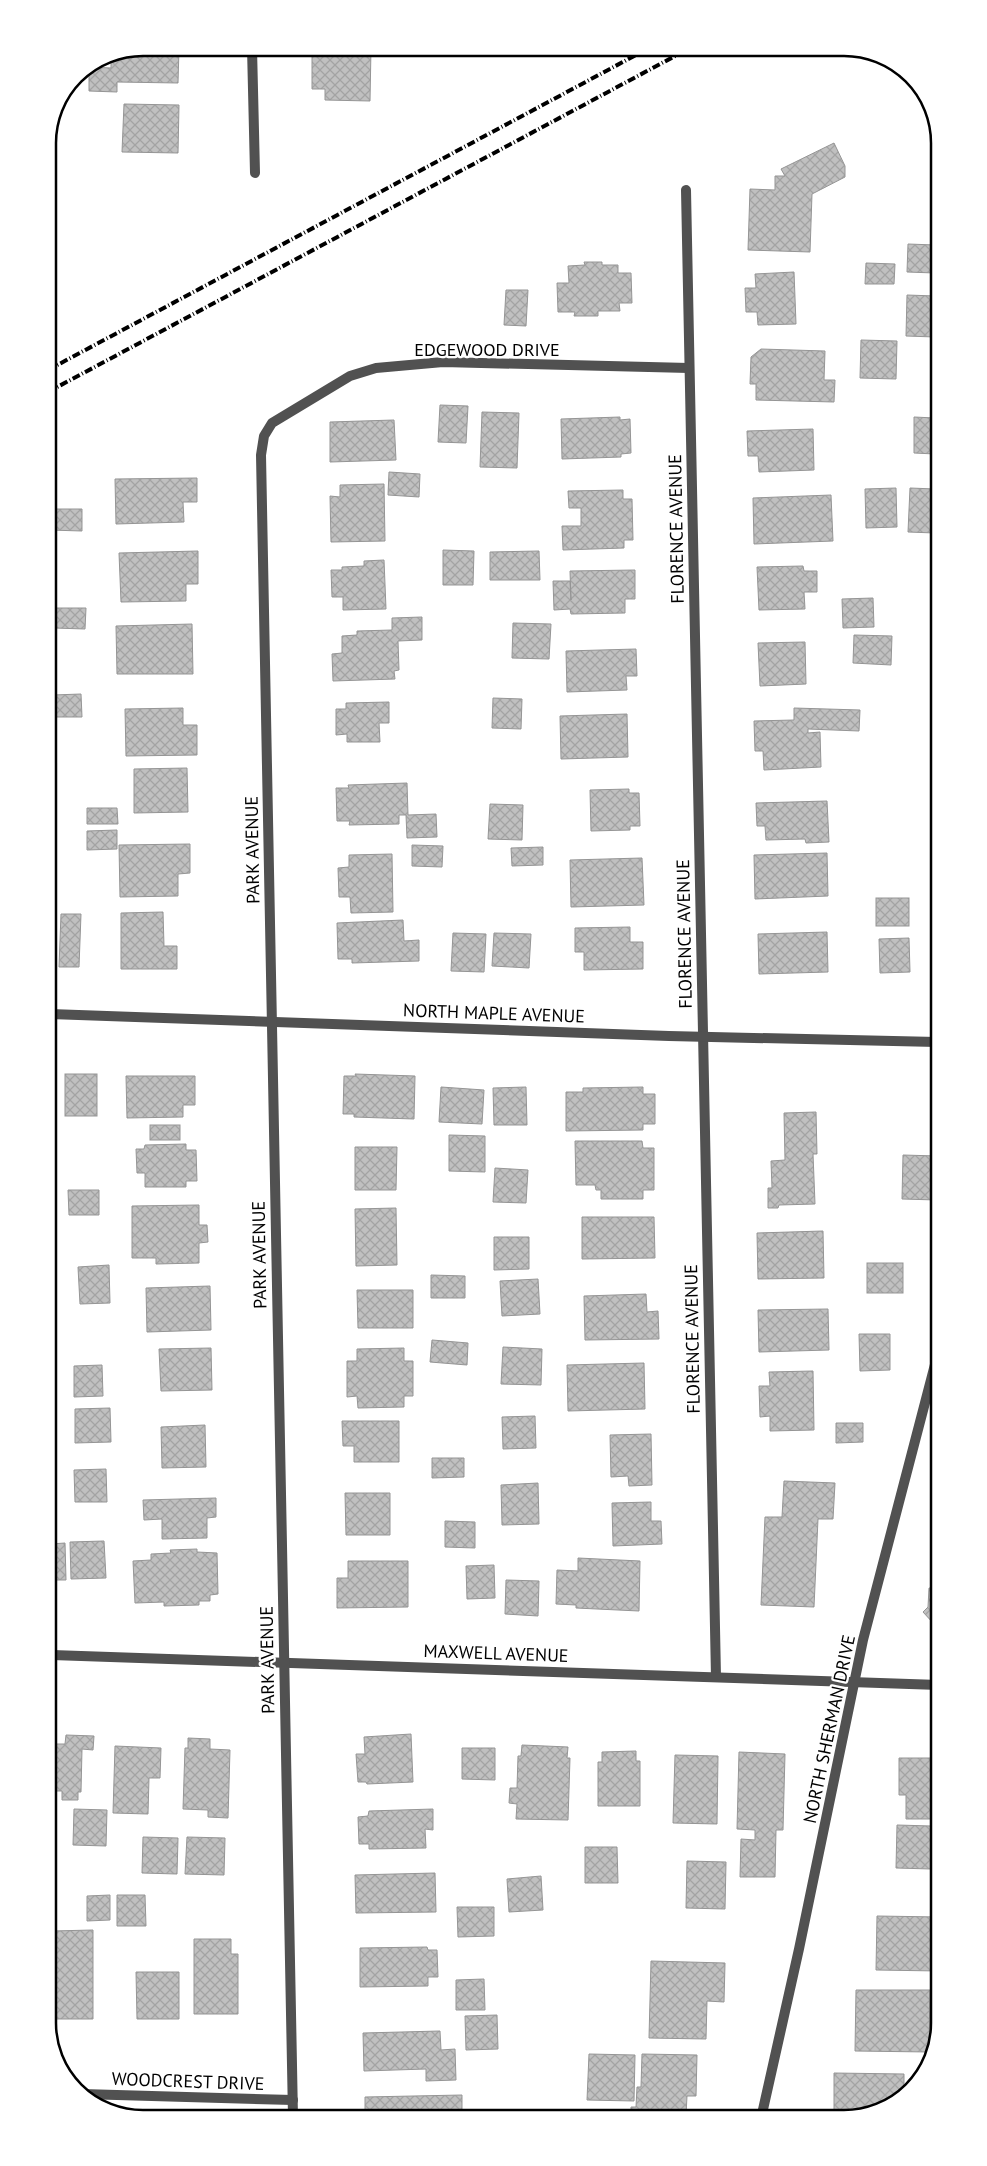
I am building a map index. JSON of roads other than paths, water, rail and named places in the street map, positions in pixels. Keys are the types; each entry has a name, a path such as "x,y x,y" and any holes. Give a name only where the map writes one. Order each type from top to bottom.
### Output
{"street":[{"path":"252,56 255,173"},
{"name":"FLORENCE AVENUE","path":"686,190 716,1677"},
{"name":"EDGEWOOD DRIVE","path":"296,408 350,376 376,368 404,364 443,362 689,368"},
{"name":"PARK AVENUE","path":"293,2110 261,455 264,436 272,423 296,408"},
{"name":"NORTH MAPLE AVENUE","path":"56,1014 931,1042"},
{"name":"NORTH SHERMAN DRIVE","path":"763,2110 866,1631 931,1380"},
{"name":"MAXWELL AVENUE","path":"56,1655 931,1685"},
{"name":"WOODCREST DRIVE","path":"94,2094 293,2100"}],"railway":[{"path":"56,366 634,56"},
{"path":"56,388 675,56"}]}
